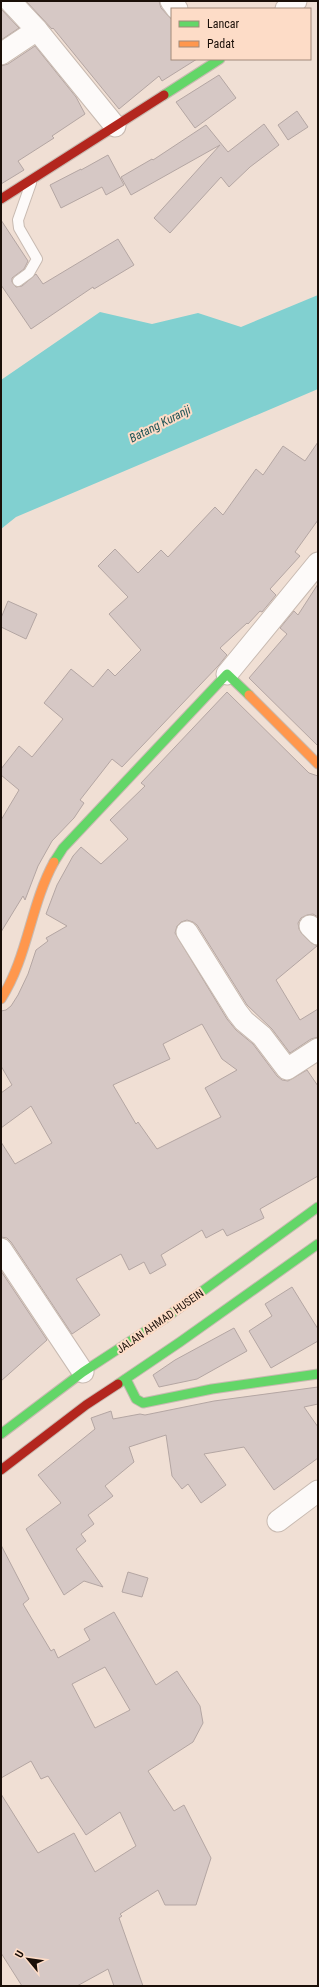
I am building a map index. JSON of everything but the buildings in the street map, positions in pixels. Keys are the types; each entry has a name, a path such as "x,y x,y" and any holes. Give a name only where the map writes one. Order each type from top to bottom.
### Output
{"street":[{"path":"10,1 37,30 115,126"},
{"path":"287,8 296,1"},
{"path":"1,54 37,30"},
{"path":"1,199 217,60"},
{"path":"1,999 12,981 21,958 42,888 52,866 63,848 227,674 318,563"},
{"path":"227,674 318,764"},
{"path":"187,932 244,1021 262,1036 287,1069 318,1049"},
{"name":"JALAN AHMAD HUSEIN","path":"1,1434 84,1372 164,1319 318,1207"},
{"path":"1,1470 86,1405 126,1379 318,1244"},
{"path":"1,1249 84,1372"},
{"path":"126,1379 136,1399 143,1403 212,1389 318,1374"},
{"path":"278,1521 318,1491"}],"lane":[{"path":"18,281 29,273 37,259 19,228 18,220 32,179"}],"water":[{"name":"Batang Kuranji","path":"318,295 318,389 16,517 1,529 1,380 100,312 152,324 198,313 241,327"}],"traffic: fast":[{"path":"164,95 218,60"},
{"path":"54,862 63,848 227,674 249,695"},
{"path":"1,1434 83,1372 164,1319 318,1207"},
{"path":"118,1384 318,1244"},
{"path":"126,1379 136,1399 143,1403 212,1389 318,1374"}],"traffic: slow":[{"path":"249,695 318,764"},
{"path":"1,999 17,966 39,896 54,862"}],"traffic: jam":[{"path":"1,199 164,95"},
{"path":"1,1470 86,1405 118,1384"}]}
